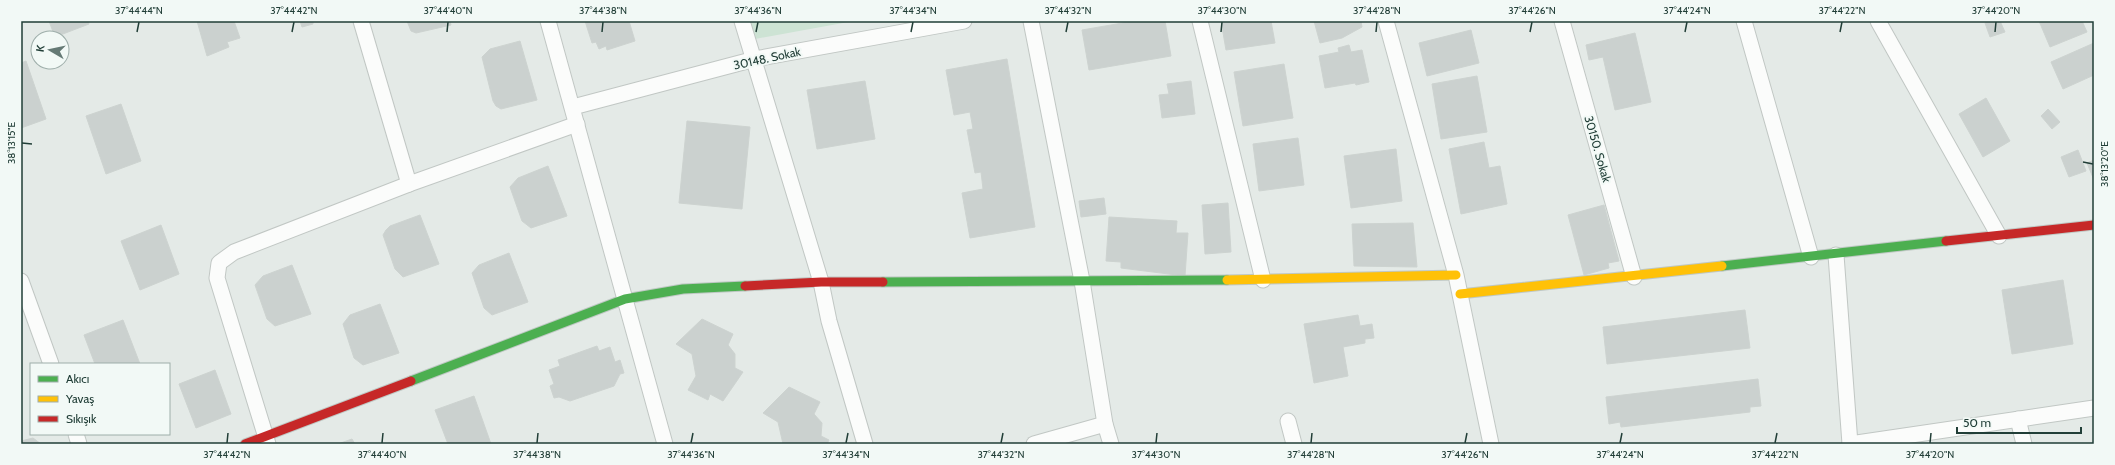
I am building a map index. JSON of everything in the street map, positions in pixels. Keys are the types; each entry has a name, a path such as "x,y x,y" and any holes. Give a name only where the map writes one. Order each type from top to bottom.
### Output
{"street":[{"path":"361,21 409,184"},
{"path":"548,21 665,444"},
{"path":"742,21 755,59 821,282 829,321 865,444"},
{"name":"30148. Sokak","path":"573,107 755,59 964,21"},
{"path":"1031,21 1082,281 1105,424 1111,444"},
{"path":"1200,21 1263,280"},
{"path":"1386,21 1456,275 1491,444"},
{"name":"30150. Sokak","path":"1562,21 1634,277"},
{"path":"1744,21 1811,257"},
{"path":"1878,21 1999,236"},
{"path":"267,440 217,278 219,263 234,252 409,184 577,124"},
{"path":"1460,294 1634,277 2094,225"},
{"path":"1836,255 1850,444 2094,408"},
{"path":"245,444 267,440 625,299 683,289 821,282 1263,280 1456,275"},
{"path":"21,281 51,363"},
{"path":"2018,419 2024,444"},
{"path":"1288,421 1294,444"},
{"path":"1034,444 1105,424"}],"green space":[{"path":"750,21 854,21 755,39"}],"building":[{"path":"49,21 88,21 89,24 70,31 70,30 52,30"},
{"path":"197,21 234,21 240,38 227,42 229,47 207,56"},
{"path":"300,21 315,21 313,24 302,27"},
{"path":"407,21 450,21 451,25 416,33 411,31"},
{"path":"585,21 629,21 635,41 607,50 606,46 599,49 596,42 592,43"},
{"path":"1134,21 1165,21 1171,56 1089,70 1082,30"},
{"path":"1221,21 1271,21 1275,43 1226,50"},
{"path":"1314,21 1361,21 1362,27 1342,38 1320,43"},
{"path":"2000,21 2005,32 1990,37 1985,23"},
{"path":"2039,21 2082,21 2087,32 2050,47"},
{"path":"1471,30 1479,63 1427,76 1419,43"},
{"path":"1635,33 1651,102 1615,110 1603,57 1589,60 1586,45"},
{"path":"520,41 537,100 501,109 496,106 493,101 482,57 490,49"},
{"path":"2094,43 2094,75 2063,89 2051,62"},
{"path":"1349,45 1351,52 1362,50 1369,82 1356,85 1355,83 1325,88 1319,56 1339,52 1338,48"},
{"path":"1007,59 1035,227 970,238 962,193 983,189 981,172 975,173 967,130 973,129 970,112 954,115 946,70"},
{"path":"26,61 46,119 21,128 21,63"},
{"path":"1284,64 1293,118 1243,126 1234,72"},
{"path":"1477,76 1487,132 1441,139 1432,84"},
{"path":"865,81 875,139 817,149 807,90"},
{"path":"1191,81 1195,114 1162,118 1159,95 1169,94 1167,84"},
{"path":"1986,98 2010,141 1983,157 1959,114"},
{"path":"121,104 141,161 106,174 86,116"},
{"path":"2048,109 2060,122 2052,129 2041,116"},
{"path":"687,121 750,127 742,209 679,203"},
{"path":"1298,138 1304,185 1259,191 1253,144"},
{"path":"1484,142 1489,168 1500,166 1507,204 1461,214 1449,149"},
{"path":"1396,149 1402,201 1351,208 1344,156"},
{"path":"2078,150 2086,171 2069,177 2061,157"},
{"path":"2094,160 2094,180 2087,163"},
{"path":"548,166 567,216 531,228 522,221 510,187 518,178"},
{"path":"1104,198 1106,214 1081,217 1079,201"},
{"path":"1228,203 1231,252 1205,254 1202,205"},
{"path":"1604,205 1619,261 1608,263 1609,268 1584,275 1568,215"},
{"path":"420,215 439,264 403,277 395,269 383,235 390,226"},
{"path":"1109,217 1177,221 1176,233 1188,233 1185,276 1121,268 1121,262 1106,261"},
{"path":"1413,223 1417,267 1354,266 1352,224"},
{"path":"161,225 179,274 140,290 121,241"},
{"path":"509,253 528,302 492,315 484,308 472,273 479,265"},
{"path":"292,265 311,314 275,326 267,319 255,285 263,276"},
{"path":"2063,280 2073,344 2012,354 2002,290"},
{"path":"380,304 399,353 363,365 354,358 343,324 350,315"},
{"path":"1745,310 1750,348 1607,364 1603,327"},
{"path":"1358,315 1360,326 1372,324 1374,338 1365,339 1365,343 1343,347 1348,376 1314,383 1304,324"},
{"path":"702,319 733,334 728,345 735,354 735,368 743,372 723,401 710,394 708,400 688,390 696,376 692,354 676,344"},
{"path":"123,320 140,363 95,363 84,335"},
{"path":"597,346 599,351 610,347 615,362 620,360 624,373 620,374 614,386 570,401 559,397 554,398 550,386 554,384 549,370 560,366 558,360"},
{"path":"215,370 231,414 196,428 179,384"},
{"path":"1758,379 1761,406 1750,407 1750,412 1621,427 1620,422 1609,424 1606,397"},
{"path":"789,387 820,402 814,414 822,423 821,436 829,440 827,444 783,444 778,422 763,413"},
{"path":"474,396 491,444 448,444 435,410"},
{"path":"33,438 41,444 21,444 21,441"},
{"path":"352,439 355,444 338,444"}],"traffic: fast":[{"path":"1722,266 1946,241"},
{"path":"883,282 1227,280"},
{"path":"411,381 625,299 683,289 745,286"}],"traffic: slow":[{"path":"1460,294 1722,266"},
{"path":"1227,280 1456,275"}],"traffic: jam":[{"path":"1946,241 2094,225"},
{"path":"745,286 821,282 883,282"},
{"path":"245,444 411,381"}]}
